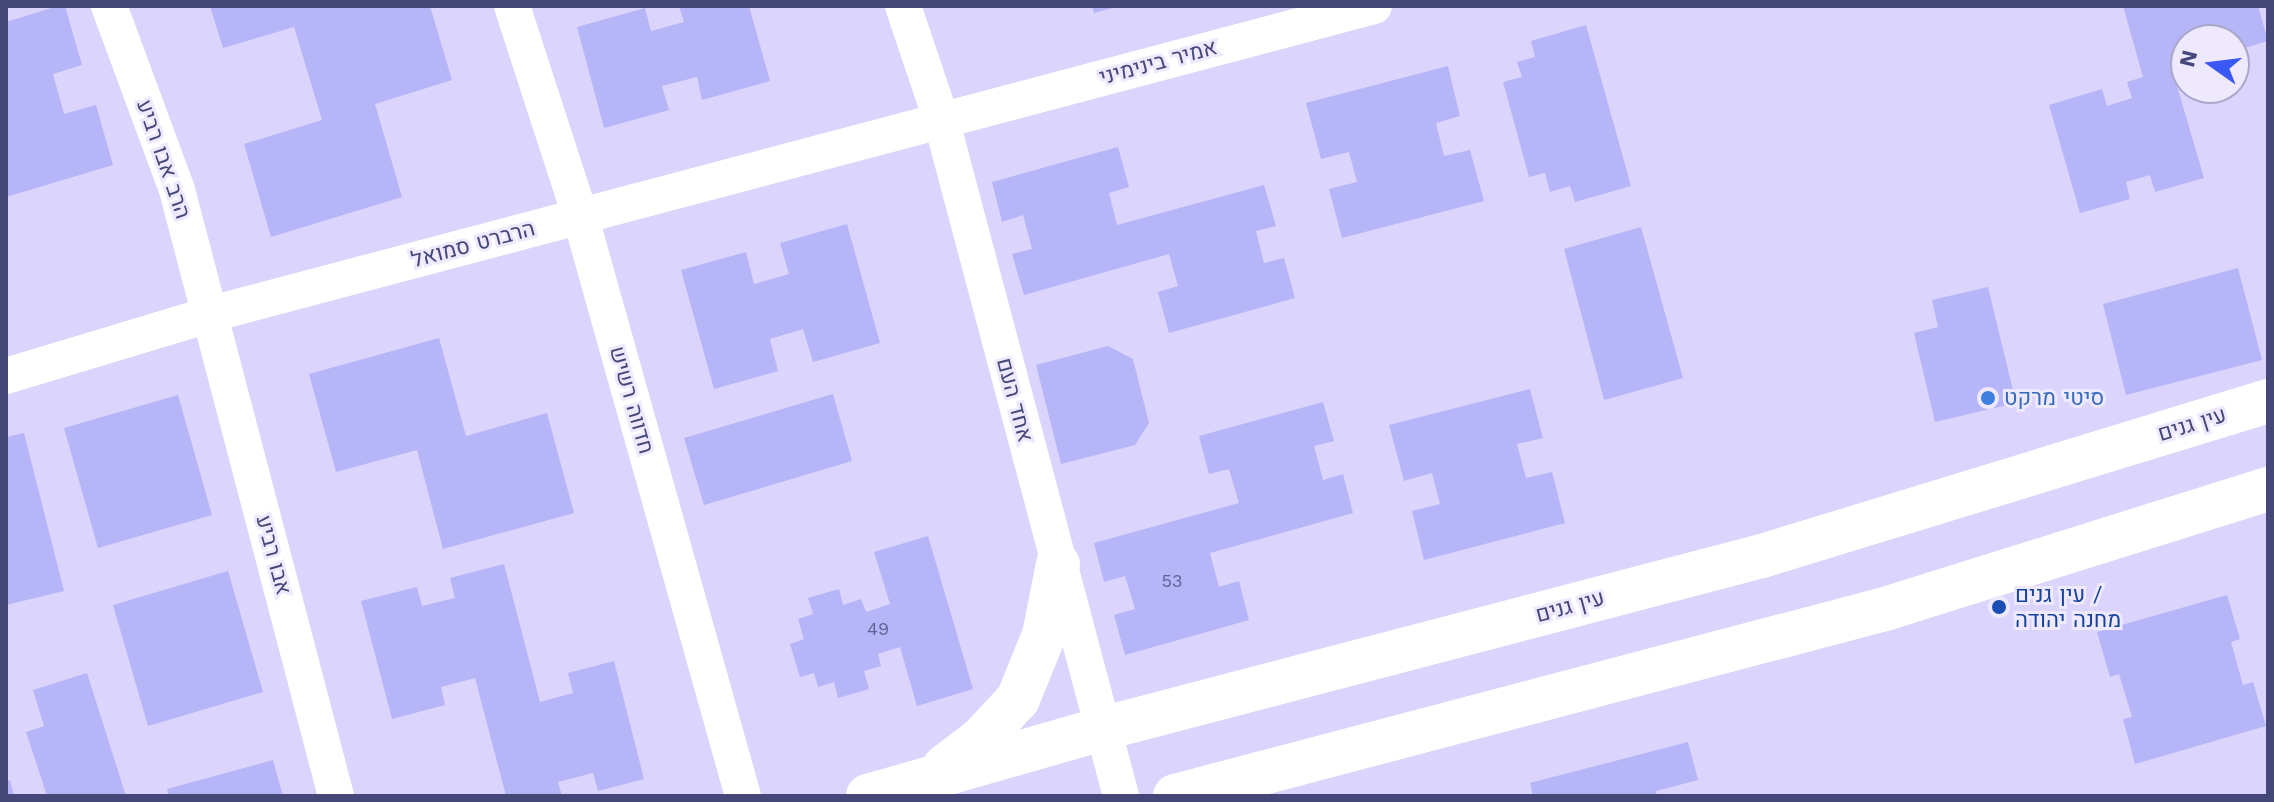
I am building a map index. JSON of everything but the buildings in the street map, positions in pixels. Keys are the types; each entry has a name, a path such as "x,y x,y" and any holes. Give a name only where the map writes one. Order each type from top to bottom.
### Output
{"street":[{"name":"הרב אבו רביע","path":"109,6 177,190 211,314"},
{"name":"חדווה רשיש","path":"512,6 580,215 743,796"},
{"name":"אחד העם","path":"903,6 941,119 1121,796"},
{"name":"אמיר בינימיני","path":"941,119 1374,6"},
{"name":"הרברט סמואל","path":"6,376 211,314 941,119"},
{"name":"אבו רביע","path":"211,314 336,796"},
{"name":"עין גנים","path":"868,796 1101,729 1762,556 2268,401"},
{"path":"1175,796 1885,609 2268,489"},
{"path":"928,778 981,739 1018,699 1044,635 1058,564"}],"shaded area":[{"path":"6,6 2268,6 2268,796 6,796"}],"place":[{"name":"סיטי מרקט","path":"1988,398"},
{"name":"עין גנים / מחנה יהודה","path":"1999,607"}]}
